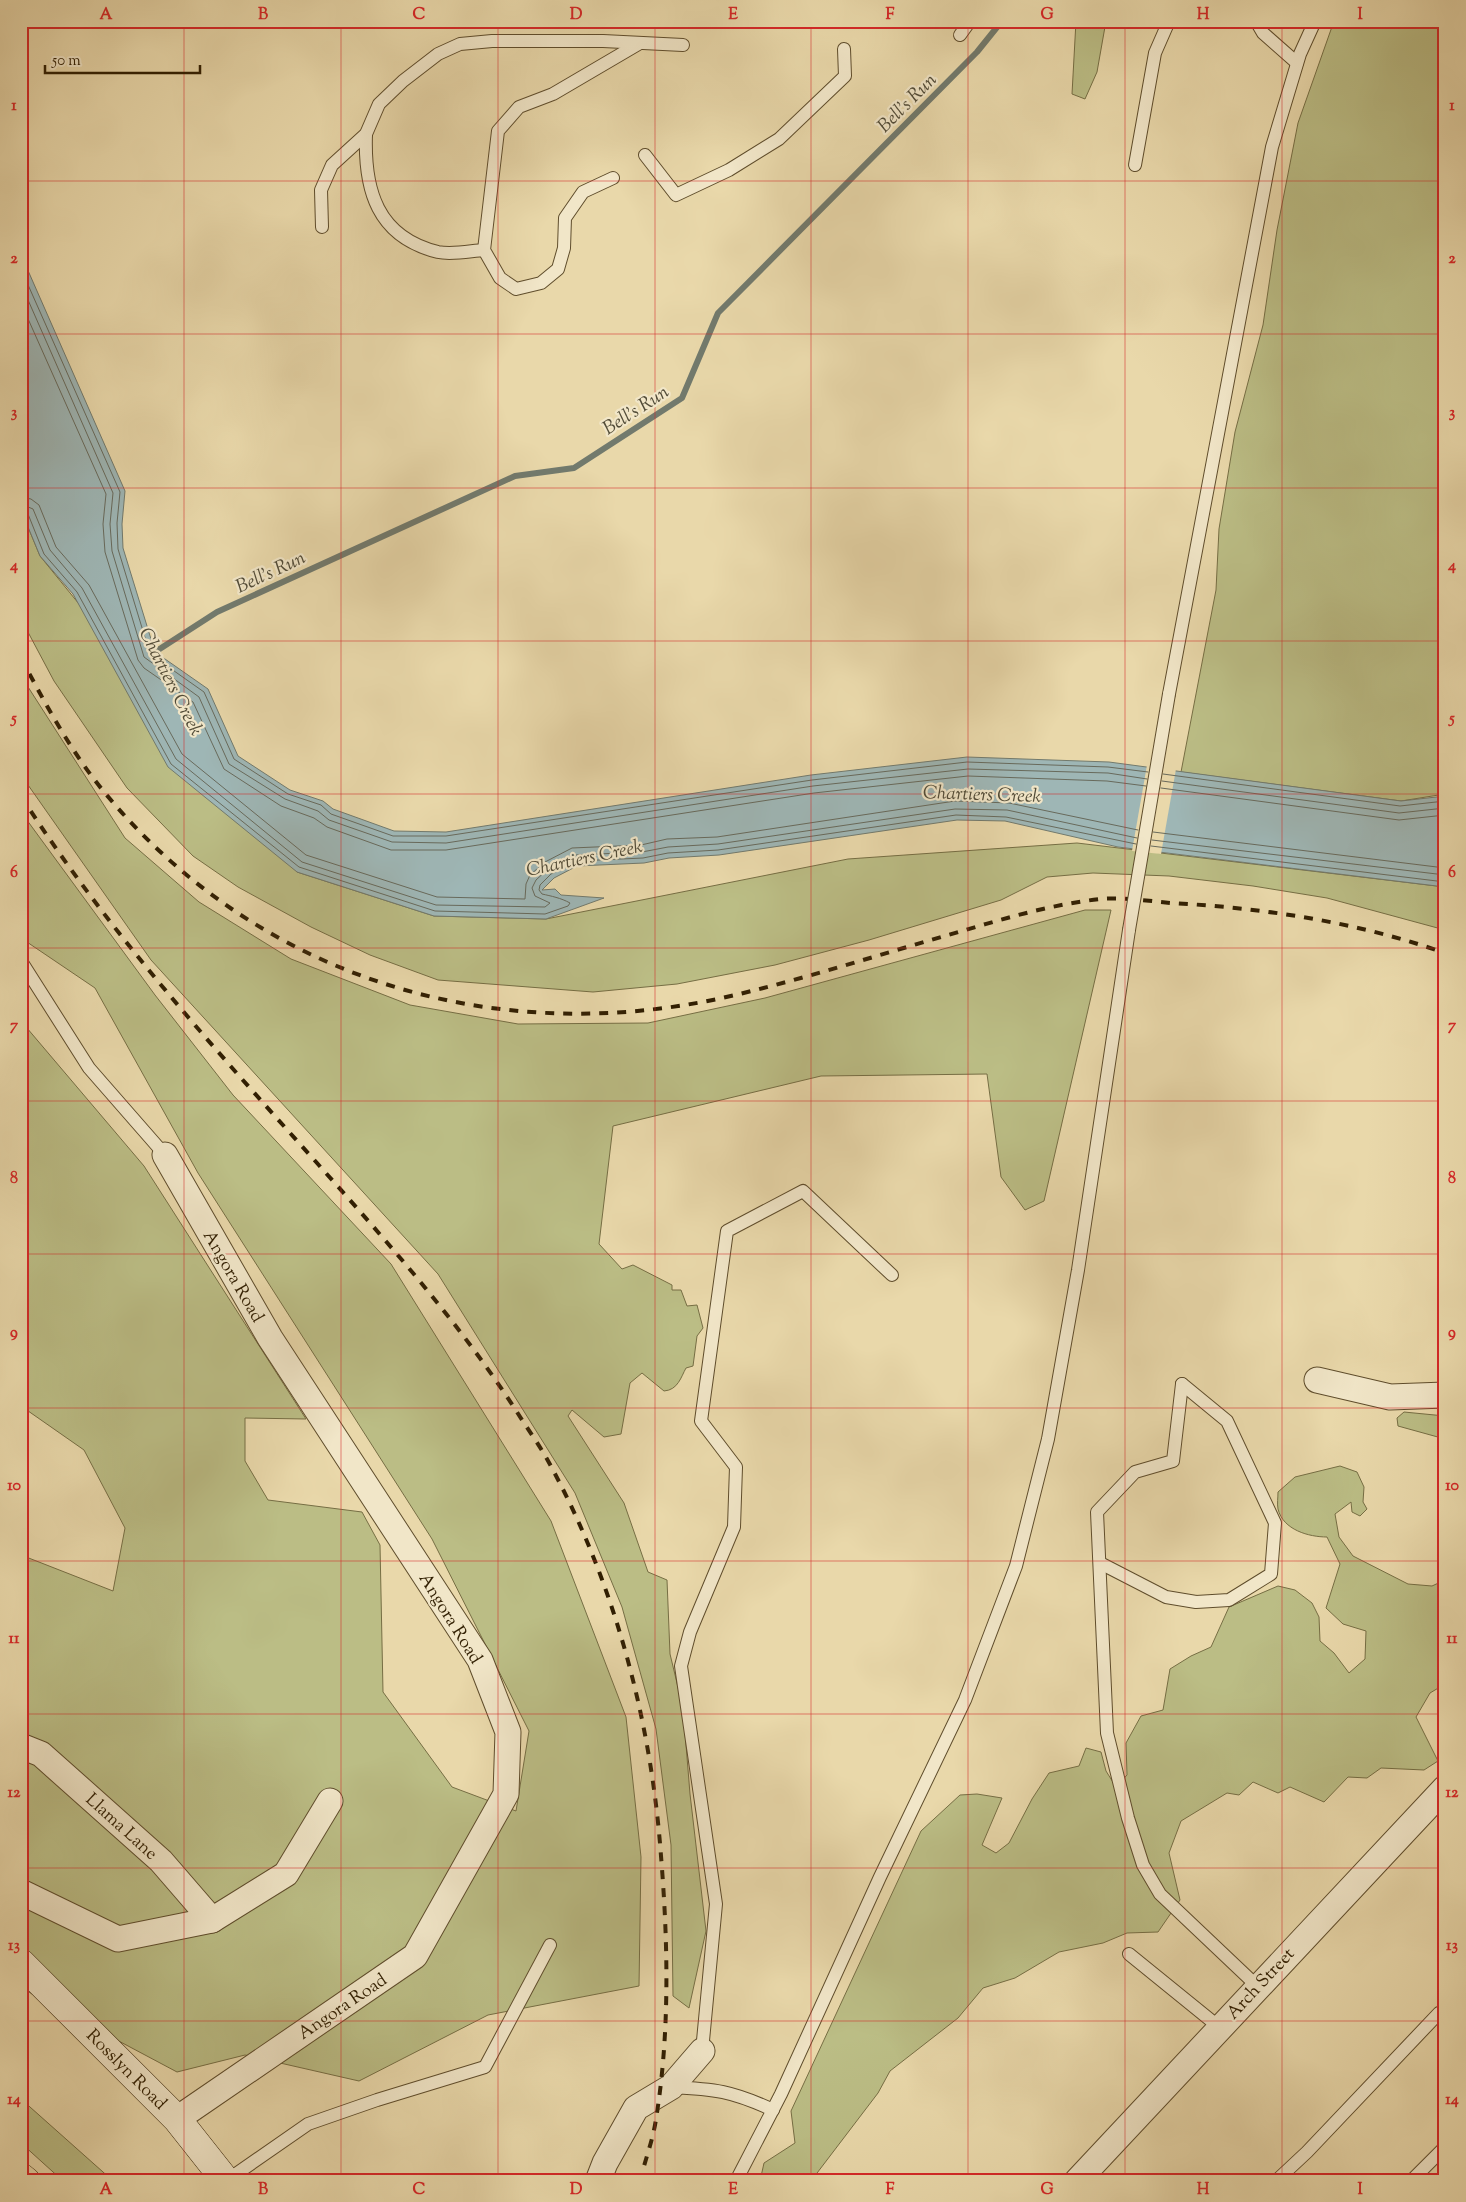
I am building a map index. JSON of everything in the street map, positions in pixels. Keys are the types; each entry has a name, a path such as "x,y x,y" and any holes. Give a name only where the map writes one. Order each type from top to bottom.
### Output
{"highway":[{"path":"21,2177 26,2181"}],"street":[{"name":"Angora Road","path":"165,1155 270,1338 480,1660 508,1732 506,1794 415,1956 177,2119"},
{"path":"1317,1380 1390,1397 1445,1395"},
{"name":"Llama Lane","path":"21,1746 42,1754 161,1861 212,1920"},
{"name":"Arch Street","path":"1077,2181 1257,1986 1445,1788"},
{"path":"21,1892 118,1939 212,1920 286,1874 330,1801"},
{"name":"Rosslyn Road","path":"21,1963 177,2119 226,2181"},
{"path":"598,2181 605,2163 636,2108 671,2087 702,2051"}],"lane":[{"path":"960,35 970,21"},
{"path":"1135,164 1155,53 1169,21"},
{"path":"1256,21 1263,33 1297,63"},
{"path":"736,2181 773,2110 965,1700 1016,1566 1048,1440 1078,1270 1129,930 1169,694 1272,147 1297,63 1315,21"},
{"path":"322,227 321,190 332,165 366,134 380,104 404,81 438,54 460,44 492,41 683,45"},
{"path":"614,178 583,192 565,218 564,248 558,270 541,283 516,289 500,278 484,250 498,131 519,107 553,94 640,43"},
{"path":"645,155 676,195 728,170 779,139 845,76 844,48"},
{"path":"366,134 365,164 372,196 387,221 405,239 440,252 484,250"},
{"path":"21,961 89,1068 165,1155"},
{"path":"702,2051 716,1904 681,1666 690,1632 734,1528 736,1467 701,1421 727,1231 804,1191 892,1276"},
{"path":"1100,1563 1166,1597 1196,1602 1229,1600 1271,1574 1275,1523 1227,1421 1182,1384 1173,1461 1135,1472 1097,1512 1107,1733 1128,1818 1143,1865 1160,1894 1257,1986"},
{"path":"226,2181 308,2124 376,2100 485,2067 550,1945"},
{"path":"1129,1954 1219,2027"},
{"path":"1276,2181 1307,2152 1439,2012 1445,2011"},
{"path":"671,2087 713,2088 741,2095 773,2110"},
{"path":"1411,2181 1445,2147"}],"green space":[{"path":"1076,21 1106,21 1097,72 1085,99 1072,94"},
{"path":"1334,21 1445,21 1445,794 1401,801 1181,772 1216,590 1219,529 1235,432 1263,325 1277,230 1298,123"},
{"path":"21,510 40,556 297,872 434,916 546,919 848,859 1077,843 1445,887 1445,930 1327,898 1253,886 1169,876 1093,873 1047,877 1001,900 869,940 775,965 677,984 593,992 438,980 370,955 311,927 238,887 193,856 127,788 54,681 21,619"},
{"path":"21,676 125,838 199,902 291,959 410,1005 518,1024 648,1023 765,998 1085,910 1111,910 1044,1201 1025,1210 1001,1177 987,1074 821,1076 613,1126 599,1244 622,1269 633,1265 672,1285 672,1290 681,1290 687,1306 697,1305 703,1328 697,1336 693,1366 686,1368 676,1386 664,1391 642,1373 630,1383 621,1434 604,1437 572,1410 568,1416 624,1503 648,1572 667,1580 670,1654 683,1708 690,1794 706,1931 689,2008 673,1996 671,1845 656,1729 622,1607 575,1493 438,1274 151,960 21,775"},
{"path":"21,812 155,995 233,1095 391,1264 551,1521 626,1717 641,1857 639,1986 488,2015 359,2081 245,2055 177,2072 36,1997 21,1986 21,1555 113,1591 125,1528 84,1450 21,1406 21,1021 144,1166 306,1419 245,1418 245,1461 268,1500 362,1512 380,1545 383,1692 452,1787 516,1811 529,1731 432,1539 198,1173 95,988 21,938"},
{"path":"1404,1412 1445,1416 1445,1439 1398,1426 1397,1418"},
{"path":"1340,1466 1357,1472 1364,1487 1363,1502 1367,1509 1360,1516 1352,1512 1351,1502 1335,1514 1339,1537 1353,1556 1408,1584 1432,1586 1445,1580 1445,1684 1430,1693 1416,1717 1438,1761 1424,1770 1381,1768 1367,1778 1348,1777 1324,1802 1290,1787 1278,1793 1253,1782 1239,1795 1227,1793 1181,1821 1169,1853 1180,1900 1158,1932 1127,1933 1103,1943 1059,1952 1015,1978 983,1988 958,2018 890,2071 878,2093 814,2177 815,2181 760,2181 764,2163 795,2143 791,2111 921,1831 960,1795 977,1794 1002,1798 982,1845 996,1853 1009,1843 1032,1799 1049,1773 1079,1766 1086,1748 1101,1752 1106,1771 1116,1787 1127,1775 1126,1743 1141,1716 1163,1710 1170,1669 1191,1656 1211,1647 1229,1607 1278,1586 1295,1590 1312,1603 1319,1617 1320,1641 1334,1653 1349,1673 1365,1659 1366,1631 1343,1624 1326,1608 1340,1564 1327,1537 1312,1536 1291,1527 1281,1516 1278,1507 1278,1492 1295,1477"},
{"path":"21,2099 114,2181 63,2181 21,2143"}],"water":[{"name":"Chartiers Creek","path":"21,251 125,491 122,524 123,548 155,652 208,689 238,756 290,790 323,801 333,809 394,831 446,832 811,775 967,757 1109,762 1401,801 1445,796 1445,887 1118,847 1005,821 957,820 719,855 669,858 644,863 577,866 554,878 542,890 555,889 561,895 604,898 546,919 434,916 297,872 168,767 73,594 40,556 21,510"}],"pier":[{"path":"1147,765 1176,769 1161,854 1132,851"}],"waterway":[{"name":"Bell's Run","path":"155,652 217,612 515,476 574,468 682,398 718,313 977,52 1002,21"}],"railway":[{"path":"21,658 70,745 105,793 166,857 233,910 307,952 384,984 466,1004 550,1013 635,1011 722,998 1022,914 1100,899 1136,899 1206,905 1310,918 1378,933 1445,953"},
{"path":"21,796 88,893 124,940 200,1031 370,1223 447,1315 495,1379 536,1441 571,1505 592,1553 625,1651 638,1702 656,1805 665,1921 666,2021 661,2087 656,2119 640,2181"}]}
